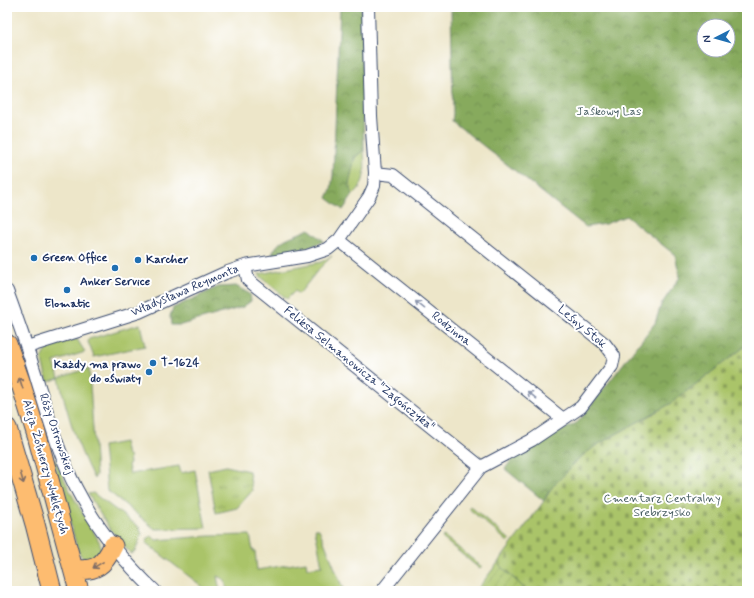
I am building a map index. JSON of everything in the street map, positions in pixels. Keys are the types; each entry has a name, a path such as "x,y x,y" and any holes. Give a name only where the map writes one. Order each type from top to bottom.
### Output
{"main road":[{"name":"Aleja Żołnierzy Wyklętych","path":"7,344 38,440 79,591"},
{"name":"Aleja Żołnierzy Wyklętych","path":"7,428 35,524 52,591"},
{"path":"74,569 84,570 100,565 107,558 113,546"}],"street":[{"name":"Władysława Reymonta","path":"27,347 139,312 225,273 245,266 307,256 328,249 339,240 369,197 374,186 375,173 371,116 368,7"},
{"name":"Leśny Stok","path":"375,173 393,175 605,344 614,356 612,366 580,406 532,440 481,467 382,591"},
{"name":"Rodzinna","path":"339,240 563,419"},
{"name":"Feliksa Selmanowicza \"Zagończyka\"","path":"245,266 248,280 481,467"},
{"name":"Róży Ostrowskiej","path":"7,291 27,347 57,444 66,468 88,510 100,529 128,564 155,591"}],"green space":[{"path":"340,7 361,7 364,150 355,157 349,184 353,195 343,210 327,198 331,189 333,176"},
{"name":"Jaśkowy Las","path":"451,7 747,7 747,345 670,404 597,445 577,460 548,493 544,501 505,469 515,455 578,422 655,323 661,305 680,277 675,255 626,216 605,224 586,227 452,121"},
{"path":"364,150 365,169 363,180 358,190 353,195 349,184 351,170 355,157"},
{"path":"309,229 324,241 299,251 272,255 278,244 282,241"},
{"path":"332,256 318,270 299,294 295,291 287,299 259,274 321,262"},
{"path":"236,286 250,294 251,301 243,307 181,325 171,325 170,316 173,308 218,287"},
{"path":"140,324 145,346 94,357 88,342 89,339"},
{"path":"77,339 85,352 54,362 59,378 48,382 42,363 43,355 55,345"},
{"name":"Cmentarz Centralny Srebrzysko","path":"747,345 747,591 523,591 522,586 499,565 500,560 544,501 553,486 577,460 597,445 670,404"},
{"path":"89,368 96,475 94,479 82,455 73,430 59,378"},
{"path":"124,442 127,455 129,455 130,464 128,465 130,474 179,466 181,473 195,470 206,528 155,529 107,490 103,446"},
{"path":"55,459 71,493 100,543 101,551 90,561 83,558 78,551 53,460"},
{"path":"226,466 249,471 252,491 237,508 216,513 208,470"},
{"path":"93,493 139,527 142,534 135,551 131,554 109,528 88,494"},
{"path":"470,506 510,540 508,542 468,508"},
{"path":"315,529 319,529 344,591 227,591 225,580 217,576 220,591 208,591 146,543 149,537 152,536 156,540 250,535 253,551 255,551 257,570 306,562 307,568 322,566"},
{"path":"444,536 482,567 480,569 442,538"},
{"path":"500,560 499,565 522,586 523,591 476,591"}],"place":[{"name":"Green Office","path":"34,258"},
{"name":"Karcher","path":"138,260"},
{"name":"Anker Service","path":"115,268"},
{"name":"Elomatic","path":"67,290"},
{"name":"T-1624","path":"153,363"},
{"name":"Każdy ma prawo do oświaty","path":"149,372"}]}
